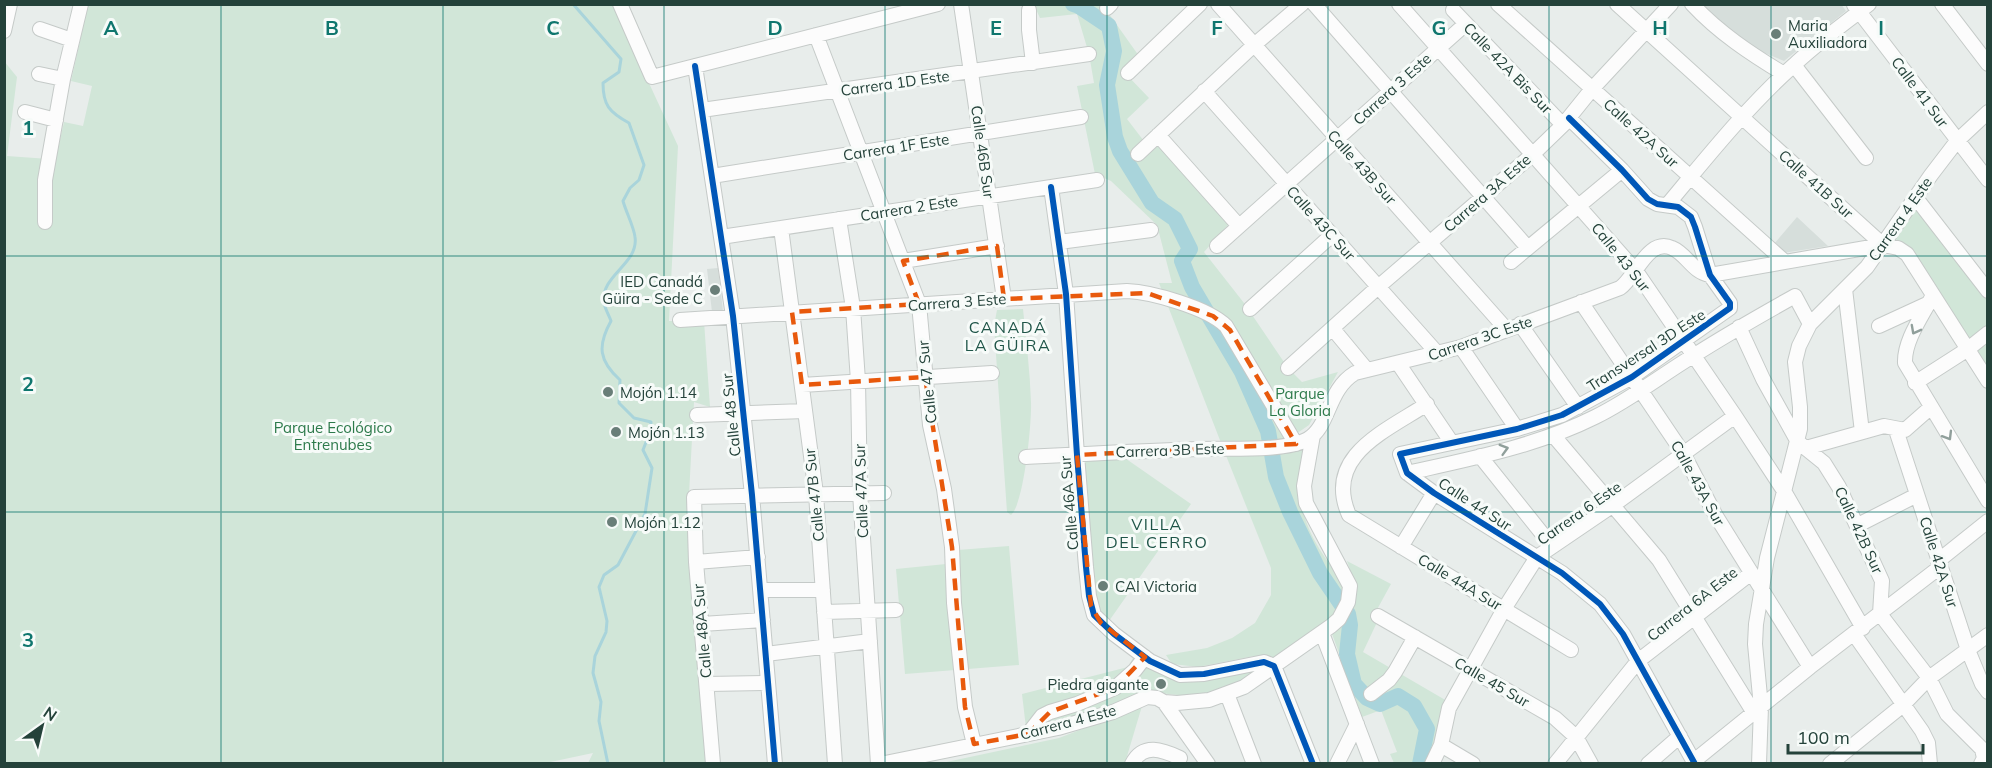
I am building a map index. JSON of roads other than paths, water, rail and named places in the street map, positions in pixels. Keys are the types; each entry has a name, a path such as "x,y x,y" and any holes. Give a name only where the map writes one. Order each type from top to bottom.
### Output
{"street":[{"path":"4,30 10,4"},
{"path":"45,222 45,183 63,79 81,4"},
{"path":"620,4 652,77 938,4"},
{"name":"Calle 46B Sur","path":"961,4 1004,298"},
{"path":"1128,73 1200,4"},
{"name":"Calle 43B Sur","path":"1218,4 1430,242 1514,327 1578,407"},
{"path":"1137,154 1254,45 1302,4"},
{"path":"1314,4 1528,248"},
{"name":"Calle 43 Sur","path":"1399,4 1636,271 1784,491 1858,631 1925,737 1930,764"},
{"name":"Calle 42A Sur","path":"1498,4 1784,261"},
{"name":"Calle 41B Sur","path":"1617,4 1883,245 1891,245 1904,251 1931,299 1968,349 1988,381"},
{"name":"Carrera 3A Este","path":"1288,368 1378,286 1532,155 1566,122 1592,89 1671,4"},
{"path":"1692,4 1708,22 1732,41 1789,69 1866,158"},
{"path":"1942,4 1988,64"},
{"path":"1668,204 1742,117 1789,69 1861,7"},
{"name":"Calle 41 Sur","path":"1861,7 1957,141 1988,180"},
{"path":"1029,10 1033,63"},
{"name":"Calle 42A Bis Sur","path":"1453,10 1566,122 1622,170 1651,201 1683,210 1693,222 1710,275 1730,303 1730,308"},
{"path":"39,29 72,40"},
{"name":"Carrera 3 Este","path":"1217,246 1460,29"},
{"name":"Calle 47 Sur","path":"816,35 919,304 930,425 944,489 952,547 954,603 965,707 974,744"},
{"name":"Carrera 1D Este","path":"702,110 1089,54"},
{"name":"Calle 48 Sur","path":"695,66 733,316 758,557 775,764"},
{"path":"39,74 63,79"},
{"name":"Calle 43C Sur","path":"1204,91 1438,354"},
{"path":"25,112 56,120"},
{"name":"Carrera 4 Este","path":"1810,324 1867,267 1957,141 1988,112"},
{"name":"Carrera 1F Este","path":"711,176 1081,117"},
{"path":"1158,135 1239,226"},
{"path":"1511,262 1622,170"},
{"name":"Carrera 2 Este","path":"721,237 1097,180"},
{"name":"Calle 46A Sur","path":"1051,187 1066,294 1077,454 1091,606 1101,623 1144,657 1172,672 1188,676 1204,675 1255,663 1264,662 1274,666"},
{"path":"1916,198 1988,291"},
{"name":"Calle 47A Sur","path":"839,219 853,308 858,381 860,493 879,764"},
{"name":"Calle 47B Sur","path":"781,228 816,494 835,764"},
{"path":"1059,242 1151,230"},
{"path":"1250,309 1332,235"},
{"path":"1710,275 1883,245"},
{"path":"903,261 997,246"},
{"name":"Carrera 3C Este","path":"1313,435 1341,385 1355,373 1461,347 1620,288 1625,285 1651,252 1659,247 1669,246 1675,249 1698,270 1710,275"},
{"path":"1845,289 1862,432"},
{"name":"Carrera 3 Este","path":"680,320 1137,291 1166,298 1213,316 1226,326 1296,444"},
{"name":"Transversal 3D Este","path":"1730,308 1632,377 1562,415 1517,429 1400,454 1407,473 1480,456 1560,433 1611,409 1693,355 1796,296 1810,324"},
{"path":"1879,326 1931,299"},
{"path":"1931,299 1906,348 1904,356 1906,368 1988,501"},
{"name":"Calle 43A Sur","path":"1581,302 1683,453 1750,574 1810,667"},
{"path":"1759,764 1755,644 1761,591 1784,491 1802,445 1795,362 1799,346 1810,324"},
{"name":"Calle 42B Sur","path":"1739,327 1763,379 1802,445 1824,463 1832,474 1858,525 1882,581 1880,614"},
{"path":"1333,329 1367,370"},
{"path":"1915,383 1968,349 1988,333"},
{"path":"1461,347 1517,429"},
{"path":"1398,363 1452,443"},
{"path":"802,385 992,373"},
{"name":"Calle 44A Sur","path":"1427,404 1371,440 1352,459 1344,475 1342,490 1349,515 1571,650"},
{"path":"1802,445 1884,426 1905,430 1930,408"},
{"path":"697,415 805,411"},
{"path":"1562,415 1560,433 1612,506 1659,560 1758,710"},
{"name":"Carrera 6 Este","path":"1432,764 1441,745 1449,708 1504,609 1537,557 1612,506 1735,416"},
{"name":"Calle 42A Sur","path":"1896,430 1968,650 1982,684 1988,692"},
{"name":"Carrera 4 Este","path":"879,764 1058,728 1113,712 1147,697 1157,698 1164,702 1189,703 1227,694 1244,687 1322,633 1339,619 1348,602 1350,586 1306,503 1305,486 1313,435"},
{"name":"Carrera 3B Este","path":"1026,457 1281,446 1296,444 1313,435"},
{"path":"1480,456 1552,546"},
{"name":"Calle 44 Sur","path":"1407,473 1434,493 1574,581 1600,604 1623,634 1695,762"},
{"path":"1401,547 1434,493"},
{"path":"752,495 884,494"},
{"name":"Calle 48A Sur","path":"713,764 696,562 694,497 752,495"},
{"path":"1858,525 1917,495"},
{"path":"1695,762 1810,667 1880,614 1988,522"},
{"path":"696,562 758,557"},
{"name":"Carrera 6A Este","path":"1555,764 1638,662 1750,574"},
{"path":"760,590 823,590"},
{"path":"824,612 896,610"},
{"path":"1880,614 1929,678 1947,714 1982,749 1984,755 1981,764"},
{"name":"Calle 45 Sur","path":"1378,616 1555,718 1576,737 1591,764"},
{"path":"702,624 763,620"},
{"path":"1322,633 1371,764"},
{"path":"1830,764 1903,705 1929,678 1988,635"},
{"path":"1371,694 1389,680 1415,637"},
{"path":"766,654 870,641"},
{"path":"1028,734 1042,716 1115,688 1135,670 1144,657"},
{"path":"1274,666 1312,764"},
{"path":"707,684 768,683"},
{"path":"1113,712 1115,688"},
{"path":"1227,694 1254,764"},
{"path":"1164,702 1208,764"},
{"path":"1336,764 1357,724"},
{"path":"1132,764 1138,754 1154,749 1162,750 1179,761 1188,736"},
{"path":"1648,764 1680,736"},
{"path":"1441,745 1473,764"}],"waterway":[{"path":"573,4 621,59 619,72 603,83 604,97 608,107 629,123 644,165 639,180 630,188 623,201 634,233 635,246 604,293 604,303 611,321 604,338 602,353 604,360 620,380 619,403 634,418 651,422 643,450 652,468 645,514 618,565 604,575 599,587 607,621 606,632 595,656 593,673 601,702 599,721 608,764"},
{"path":"1073,4 1109,26 1114,51 1107,85 1115,137 1120,151 1152,203 1175,219 1190,249 1182,261 1192,287 1242,372 1268,431 1276,477 1290,512 1320,573 1348,614 1350,625 1347,654 1354,684 1367,698 1380,704 1398,696 1414,706 1427,729 1420,764"}],"place":[{"name":"Maria Auxiliadora","path":"1776,34"},
{"name":"IED Canadá Güira - Sede C","path":"715,290"},
{"name":"Mojón 1.14","path":"608,392"},
{"name":"Mojón 1.13","path":"616,432"},
{"name":"Mojón 1.12","path":"612,522"},
{"name":"CAI Victoria","path":"1103,586"},
{"name":"Piedra gigante","path":"1161,684"}],"district":[{"name":"CANADÁ LA GÜIRA","path":"1008,336"},
{"name":"VILLA DEL CERRO","path":"1157,533"}],"park label":[{"name":"Parque La Gloria","path":"1300,402"},
{"name":"Parque Ecológico Entrenubes","path":"333,436"}]}
